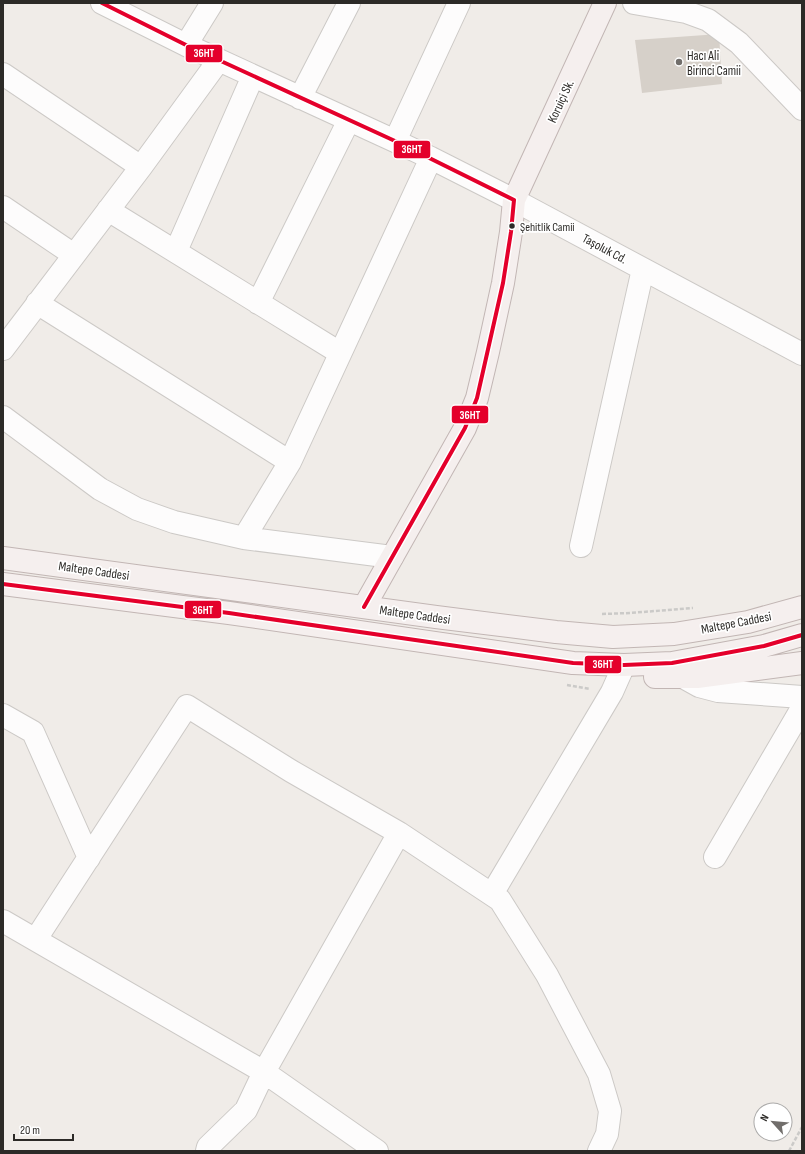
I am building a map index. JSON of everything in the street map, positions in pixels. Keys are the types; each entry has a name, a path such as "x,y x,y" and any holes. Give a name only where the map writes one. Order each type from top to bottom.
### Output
{"main road":[{"name":"Koruiçi Sk.","path":"364,607 464,428 477,398 503,283 511,232 514,200 605,3"},
{"name":"Maltepe Caddesi","path":"3,558 541,630 613,637 674,634 741,624 802,607"},
{"name":"Maltepe Caddesi","path":"3,584 221,612 573,664 624,665 672,663 764,646 802,635"},
{"path":"624,665 654,677 697,677 802,663"}],"street":[{"name":"Taşoluk Cd.","path":"102,3 186,45 431,158 514,200 802,354"},
{"path":"186,45 212,3"},
{"path":"300,98 349,3"},
{"path":"396,141 459,3"},
{"path":"634,3 686,12 708,20 739,43 802,108"},
{"path":"5,343 141,167 219,60"},
{"path":"3,74 141,167"},
{"path":"176,251 252,76"},
{"path":"258,303 349,120"},
{"path":"244,538 290,462 431,158"},
{"path":"3,207 74,254"},
{"path":"108,210 340,353"},
{"path":"581,546 643,269"},
{"path":"37,303 290,462"},
{"path":"3,417 100,489 137,509 174,522 244,538 392,557"},
{"path":"492,894 612,692 624,665"},
{"path":"681,676 699,686 718,691 802,697"},
{"path":"36,939 187,706 291,771 399,833 500,900 547,974 599,1074 610,1111 607,1134 599,1151"},
{"path":"715,857 802,708"},
{"path":"3,715 34,732 89,858"},
{"path":"207,1151 208,1147 246,1110 264,1072 399,833"},
{"path":"3,921 264,1072 377,1151"}],"path":[{"path":"596,614 694,608"},
{"path":"789,1151 802,1126"}],"building":[{"name":"Hacı Ali Birinci Camii","path":"719,34 722,84 642,93 635,40"}],"transit line":[{"name":"36HT","path":"102,3 186,45 395,141 514,200"},
{"name":"36HT","path":"364,607 465,428 477,398 503,283 511,232 514,200"},
{"name":"36HT","path":"3,584 229,613 573,663 624,665 672,663 764,646 802,635"}],"place":[{"name":"Hacı Ali Birinci Camii","path":"679,62"},
{"name":"Şehitlik Camii","path":"512,226"}]}
